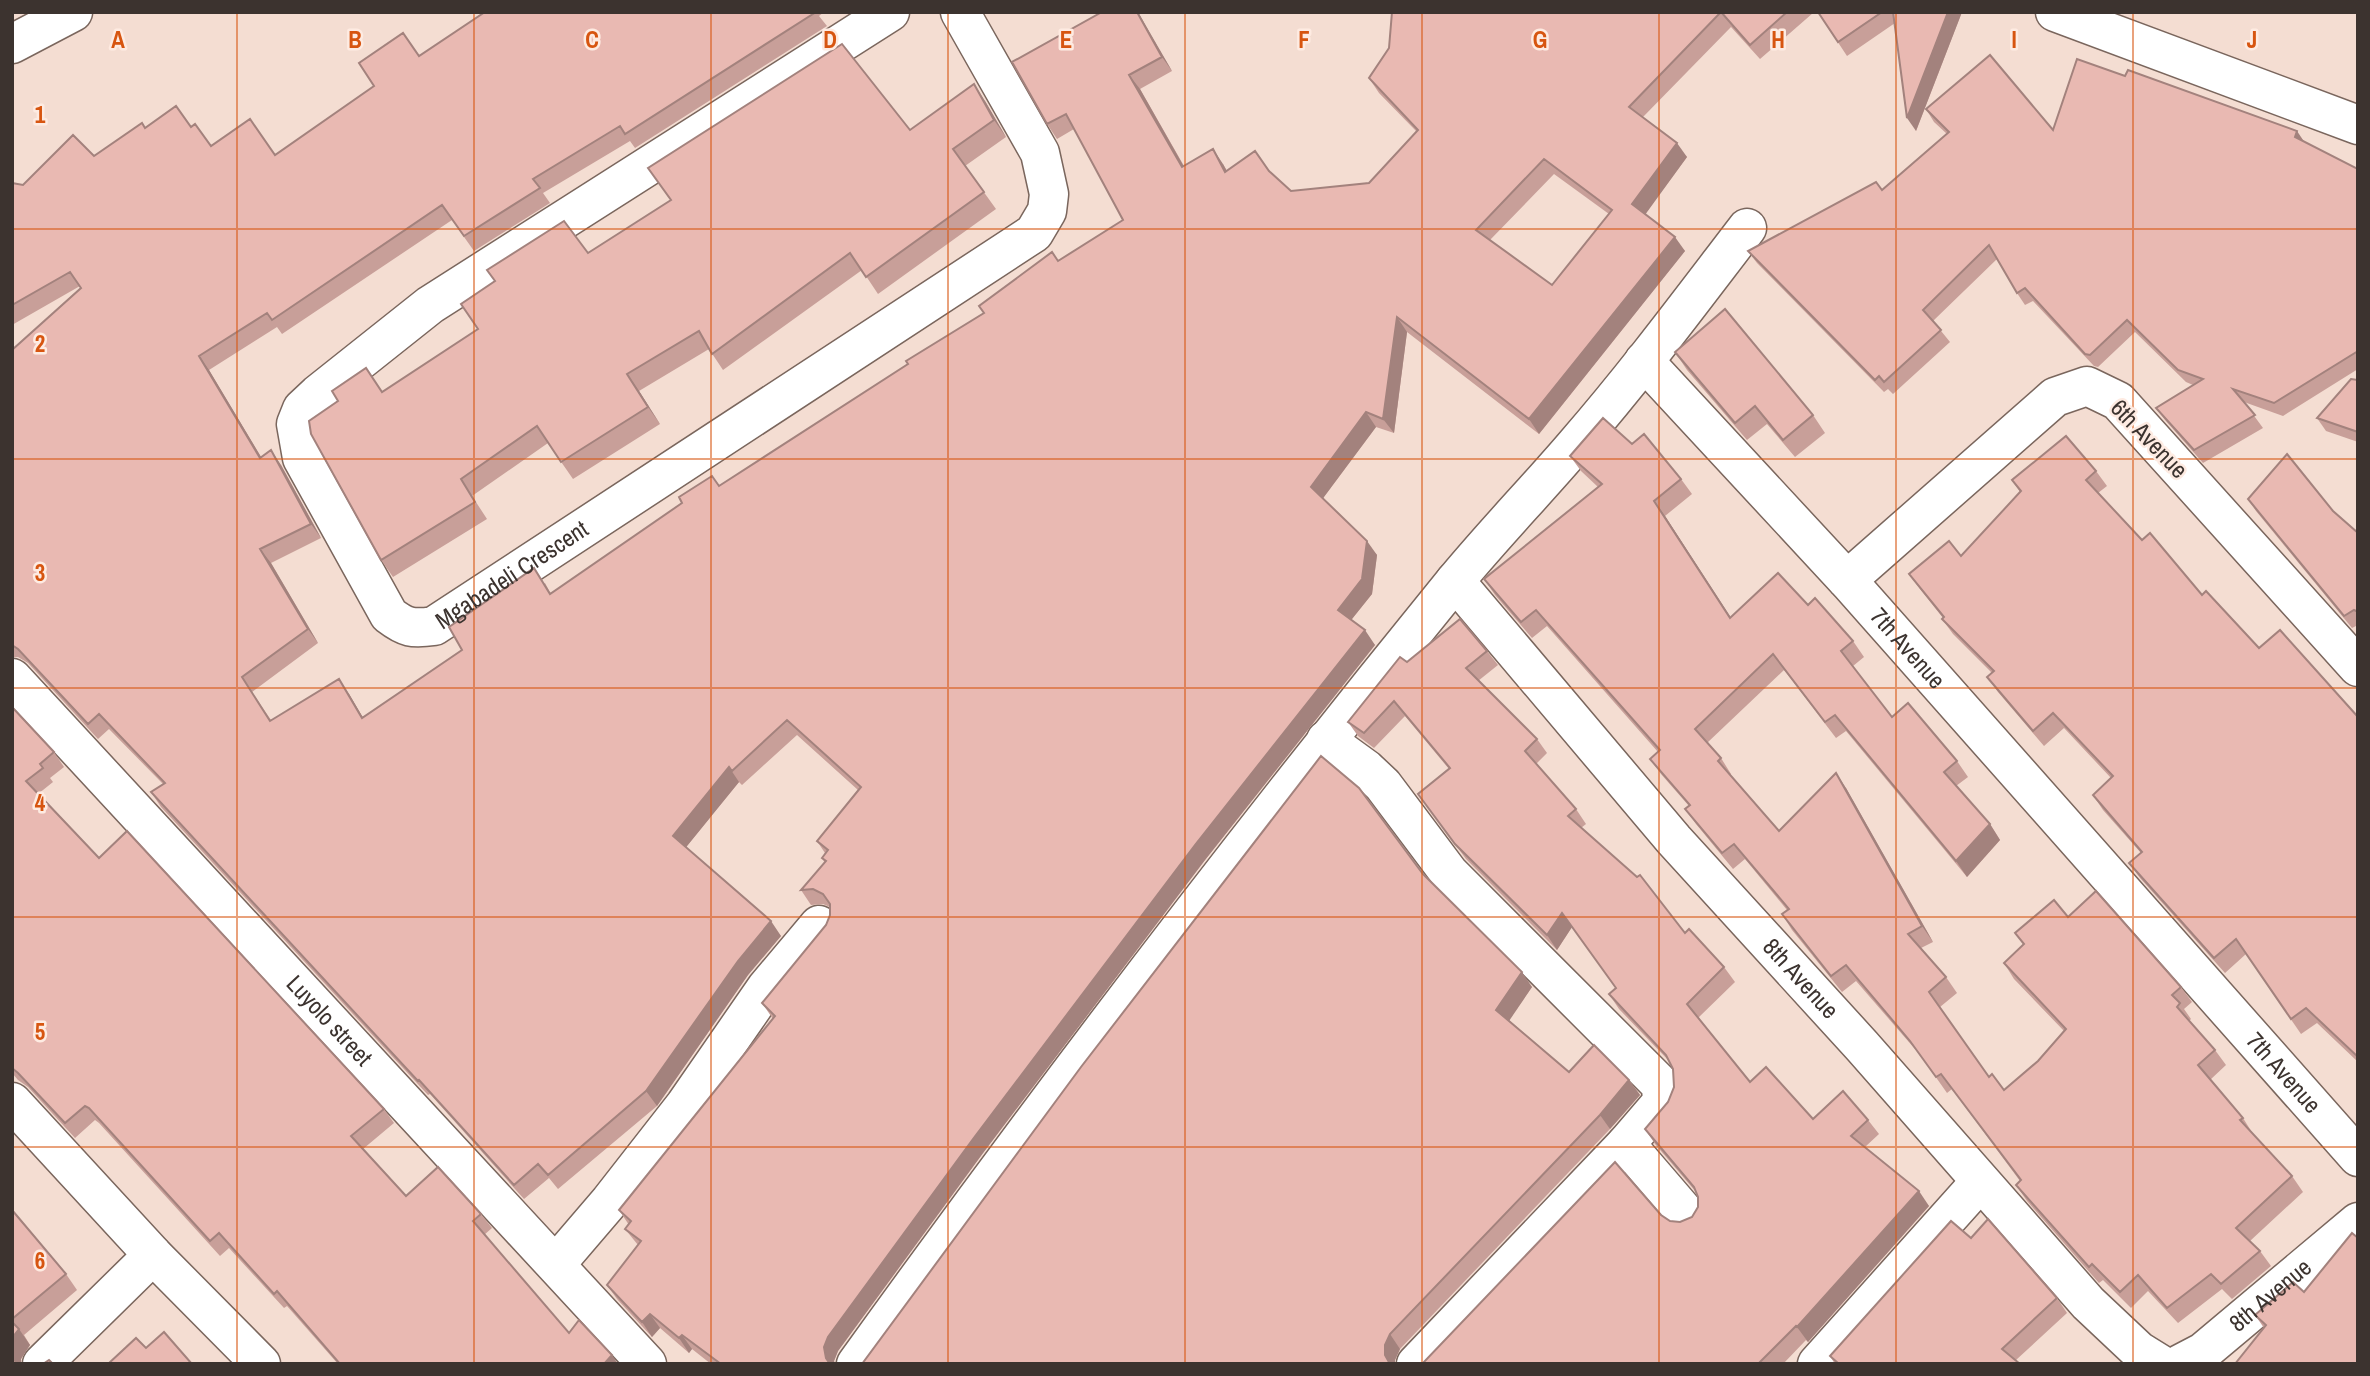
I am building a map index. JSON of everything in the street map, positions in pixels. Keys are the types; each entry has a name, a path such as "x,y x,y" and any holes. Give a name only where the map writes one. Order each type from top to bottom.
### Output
{"street":[{"path":"12,44 73,12"},
{"name":"Mgabadeli Crescent","path":"890,12 430,305 376,346 302,409 296,424 296,437 302,458 389,615 404,626 433,626 1034,233 1047,211 1049,194 1040,153 960,12"},
{"path":"2055,12 2358,125"},
{"path":"856,1364 1170,940 1326,740 1455,581 1578,442 1747,228"},
{"name":"7th Avenue","path":"1644,361 1847,579 2358,1157"},
{"name":"6th Avenue","path":"1847,579 2055,397 2087,386 2118,401 2358,667"},
{"name":"8th Avenue","path":"1455,581 1674,840 1862,1046 2088,1303 2139,1351 2160,1364"},
{"name":"Luyolo street","path":"12,678 647,1364"},
{"path":"1326,740 1383,785 1450,873 1661,1085 1662,1102 1626,1144 1416,1364"},
{"path":"556,1264 610,1201 685,1105 766,988 819,925"},
{"path":"12,1102 153,1255 261,1364"},
{"path":"1626,1144 1687,1214"},
{"path":"1817,1364 1980,1182"},
{"name":"8th Avenue","path":"2180,1364 2203,1352 2358,1222"},
{"path":"43,1364 153,1255"}],"building":[{"path":"485,12 816,12 625,134 620,126 533,179 540,188 464,236 442,205 272,320 267,313 199,356 260,458 271,450 311,524 260,549 308,629 242,677 270,721 339,679 362,718 462,650 449,627 534,568 550,594 682,503 679,497 712,476 719,486 908,364 906,361 984,313 979,306 1052,252 1058,261 1123,220 1066,114 1047,124 1012,62 1102,12 1137,12 1162,57 1129,75 1182,167 1213,149 1225,172 1255,151 1269,171 1291,191 1369,183 1418,130 1369,78 1389,48 1392,12 1721,12 1629,107 1677,143 1632,204 1675,237 1529,419 1397,317 1383,419 1366,412 1311,487 1367,541 1362,579 1338,610 1365,630 1195,845 973,1139 828,1337 824,1347 830,1364 721,1364 682,1335 679,1338 650,1314 642,1322 607,1285 641,1241 625,1229 631,1221 619,1210 775,1016 762,1003 826,925 830,915 830,904 823,894 813,889 801,890 826,861 822,858 828,850 817,841 861,787 787,720 732,771 729,767 673,836 771,921 738,961 646,1091 548,1175 538,1164 514,1185 151,792 165,783 99,714 88,724 12,645 12,350 81,288 70,272 12,305 12,183 23,185 73,135 94,156 142,123 145,128 176,106 191,127 195,124 211,146 250,119 275,155 374,86 359,63 403,33 419,56","holes":["1544,159 1612,210 1552,285 1476,230"]},
{"path":"1721,12 1787,12 1750,45"},
{"path":"1818,12 1882,12 1838,42"},
{"path":"1893,12 1948,12 1907,118"},
{"path":"842,44 910,130 974,84 994,120 953,149 984,192 866,277 850,253 712,354 699,331 627,374 648,407 561,462 537,426 461,479 475,502 381,560 311,434 309,421 338,401 332,391 366,368 382,392 478,329 461,304 495,281 487,270 564,221 588,253 671,200 648,168"},
{"path":"1990,55 2053,130 2077,59 2125,76 2128,70 2297,131 2295,137 2358,169 2358,351 2274,403 2233,389 2255,415 2194,450 2156,408 2203,379 2178,370 2127,320 2090,355 2085,354 2025,288 2017,293 1989,245 1923,310 1941,330 1884,382 1879,376 1875,380 1748,251 1876,182 1882,190 1949,132 1926,109"},
{"path":"1725,309 1813,415 1783,440 1755,406 1735,423 1675,352"},
{"path":"2351,379 2358,380 2358,432 2317,418"},
{"path":"1603,418 1632,444 1644,434 1681,479 1654,501 1730,618 1778,573 1808,605 1815,598 1853,641 1841,651 1892,717 1908,703 1957,761 1944,772 1990,824 1956,861 1835,715 1825,722 1773,654 1695,729 1721,758 1718,761 1779,831 1836,773 1922,926 1908,934 1946,977 1929,992 1989,1077 1992,1074 2004,1090 2038,1061 2066,1029 2004,963 2024,944 2015,933 2054,900 2068,917 2096,891 2181,987 2172,995 2180,1003 2177,1007 2215,1050 2198,1065 2243,1118 2240,1120 2292,1176 2236,1228 2260,1251 2221,1284 2211,1274 2167,1308 2138,1275 2120,1292 2092,1264 2089,1267 2016,1185 2021,1180 1941,1074 1936,1077 1910,1041 1846,965 1831,976 1782,914 1789,909 1734,844 1722,853 1685,809 1690,805 1650,759 1660,750 1536,610 1521,622 1484,579 1602,484 1570,456"},
{"path":"2066,436 2096,471 2086,480 2142,540 2150,533 2202,595 2206,591 2259,648 2280,630 2358,717 2358,1057 2306,1008 2291,1019 2236,939 2214,958 2129,863 2142,852 2093,795 2113,776 2053,713 2033,731 1987,677 1994,671 1942,619 1944,617 1909,574 1949,541 1961,556 2021,491 2012,480"},
{"path":"2287,454 2333,511 2358,533 2358,612 2354,610 2344,616 2248,499"},
{"path":"1460,619 1487,651 1466,668 1537,739 1525,751 1576,809 1568,816 1637,877 1640,875 1685,933 1689,929 1724,967 1687,1004 1750,1082 1766,1067 1813,1119 1843,1091 1868,1120 1851,1136 1919,1191 1797,1327 1758,1364 1422,1364 1615,1162 1661,1215 1670,1221 1680,1222 1692,1217 1698,1207 1694,1187 1645,1129 1668,1102 1674,1087 1673,1069 1666,1055 1609,994 1616,988 1562,913 1547,935 1455,844 1418,794 1450,768 1394,701 1364,733 1348,722 1400,657 1407,662"},
{"path":"12,707 54,752 40,764 43,768 26,781 99,858 127,831 384,1109 351,1136 406,1196 438,1167 481,1214 473,1221 569,1333 579,1320 612,1355 604,1364 340,1364 277,1291 274,1294 219,1233 210,1241 89,1108 85,1106 65,1123 12,1068"},
{"path":"1321,756 1359,788 1423,874 1522,972 1496,1010 1569,1072 1594,1045 1629,1080 1600,1115 1390,1334 1385,1345 1385,1355 1390,1364 862,1364 1081,1067"},
{"path":"12,1210 66,1274 12,1319"},
{"path":"1988,1219 2057,1298 2002,1349 2020,1364 1839,1364 1830,1356 1951,1221 1971,1238"},
{"path":"2352,1233 2358,1238 2358,1364 2235,1364 2266,1325 2255,1315 2293,1282 2304,1292"},
{"path":"12,1322 19,1329 12,1338"},
{"path":"164,1332 192,1364 108,1364 136,1338 146,1348"}]}
